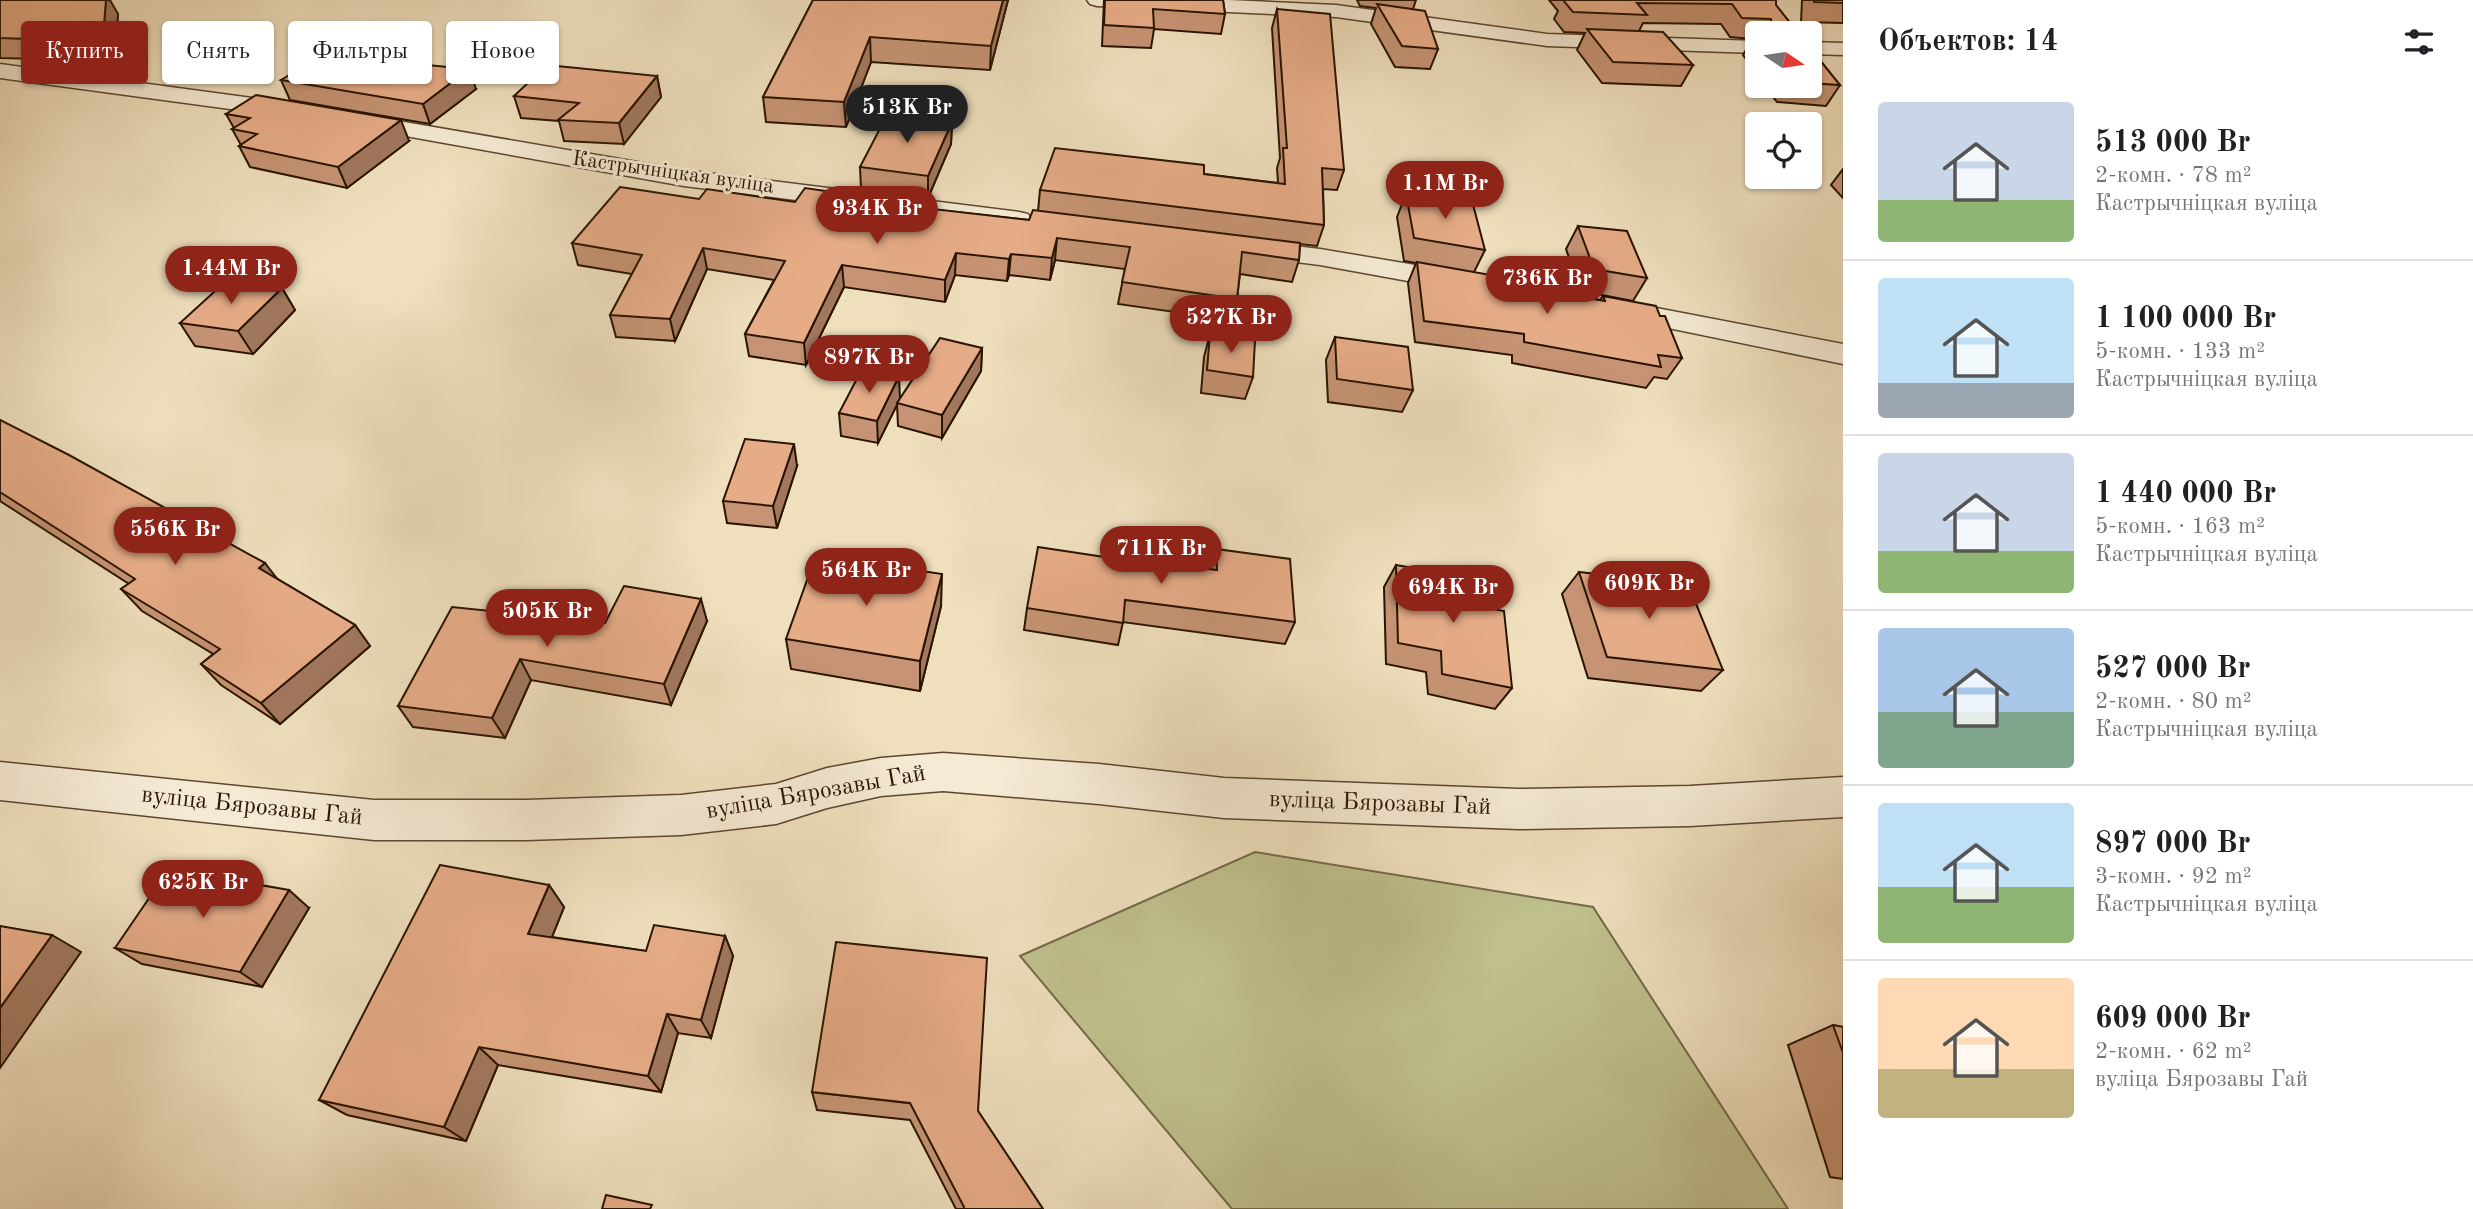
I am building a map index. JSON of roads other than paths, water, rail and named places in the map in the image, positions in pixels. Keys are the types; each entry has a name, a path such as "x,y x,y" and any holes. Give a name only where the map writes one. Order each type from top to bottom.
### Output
{"street":[{"path":"1097,0 1348,12 1560,41 1745,47"},
{"path":"1478,11 1490,33"},
{"path":"1822,48 1843,49"},
{"name":"Кастрычніцкая вуліца","path":"0,71 326,116 684,178 1046,223"},
{"path":"1224,246 1320,257 1484,285"},
{"path":"1589,304 1843,354"},
{"name":"вуліца Бярозавы Гай","path":"0,781 374,820 526,820 681,815 776,804 881,777 943,772 1099,784 1224,798 1519,809 1690,806 1843,797"}]}
